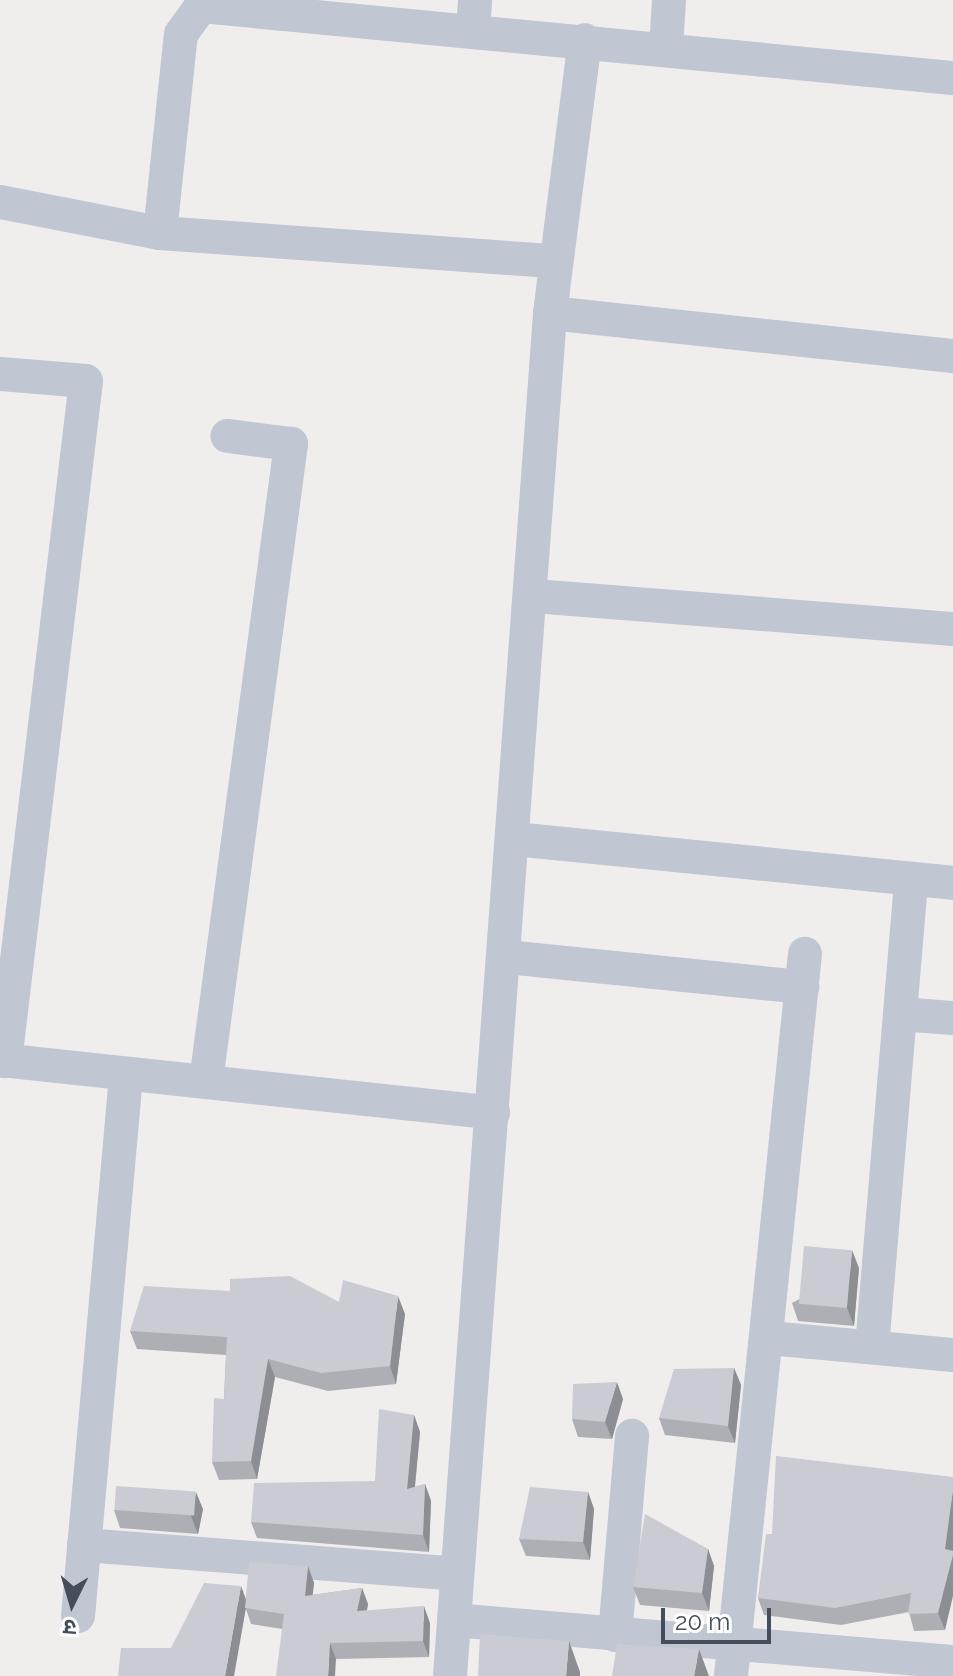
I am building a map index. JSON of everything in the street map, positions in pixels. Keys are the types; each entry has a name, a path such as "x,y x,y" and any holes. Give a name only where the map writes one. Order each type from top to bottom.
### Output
{"street":[{"path":"666,47 669,0"},
{"path":"160,233 181,34 201,6 474,15 585,40 953,78"},
{"path":"450,1676 534,596 550,313 585,40"},
{"path":"0,202 160,233 555,261"},
{"path":"550,313 953,356"},
{"path":"0,374 86,381 2,1061 493,1113"},
{"path":"206,1081 291,444 228,436"},
{"path":"534,596 953,629"},
{"path":"514,839 953,883"},
{"path":"872,1347 911,879"},
{"path":"506,957 803,971 769,1338 731,1676"},
{"path":"900,1014 953,1018"},
{"path":"78,1616 126,1076"},
{"path":"769,1338 953,1355"},
{"path":"615,1635 632,1436"},
{"path":"84,1545 457,1574"},
{"path":"454,1620 615,1635 736,1639 953,1662"}],"building":[{"path":"804,1246 852,1250 847,1308 799,1304"},
{"path":"290,1276 339,1302 343,1280 398,1296 390,1366 321,1373 268,1359 251,1461 212,1462 214,1398 224,1399 227,1337 130,1331 144,1286 230,1291 230,1279"},
{"path":"734,1368 728,1426 659,1418 674,1369"},
{"path":"617,1382 605,1422 572,1419 573,1384"},
{"path":"379,1409 414,1415 407,1489 425,1484 423,1535 251,1522 254,1483 375,1481"},
{"path":"776,1456 953,1477 945,1549 953,1551 953,1555 938,1613 908,1614 911,1593 835,1608 758,1598 766,1534 772,1534"},
{"path":"116,1486 196,1492 194,1516 114,1510"},
{"path":"530,1487 588,1492 583,1542 519,1539"},
{"path":"645,1514 708,1549 702,1593 633,1587"},
{"path":"249,1562 308,1566 305,1596 362,1588 357,1611 424,1606 423,1641 330,1643 328,1676 276,1676 284,1614 245,1608"},
{"path":"204,1583 241,1586 225,1676 118,1676 121,1648 171,1648"},
{"path":"480,1634 569,1641 566,1676 478,1676"},
{"path":"617,1644 699,1649 694,1676 612,1676"}]}
